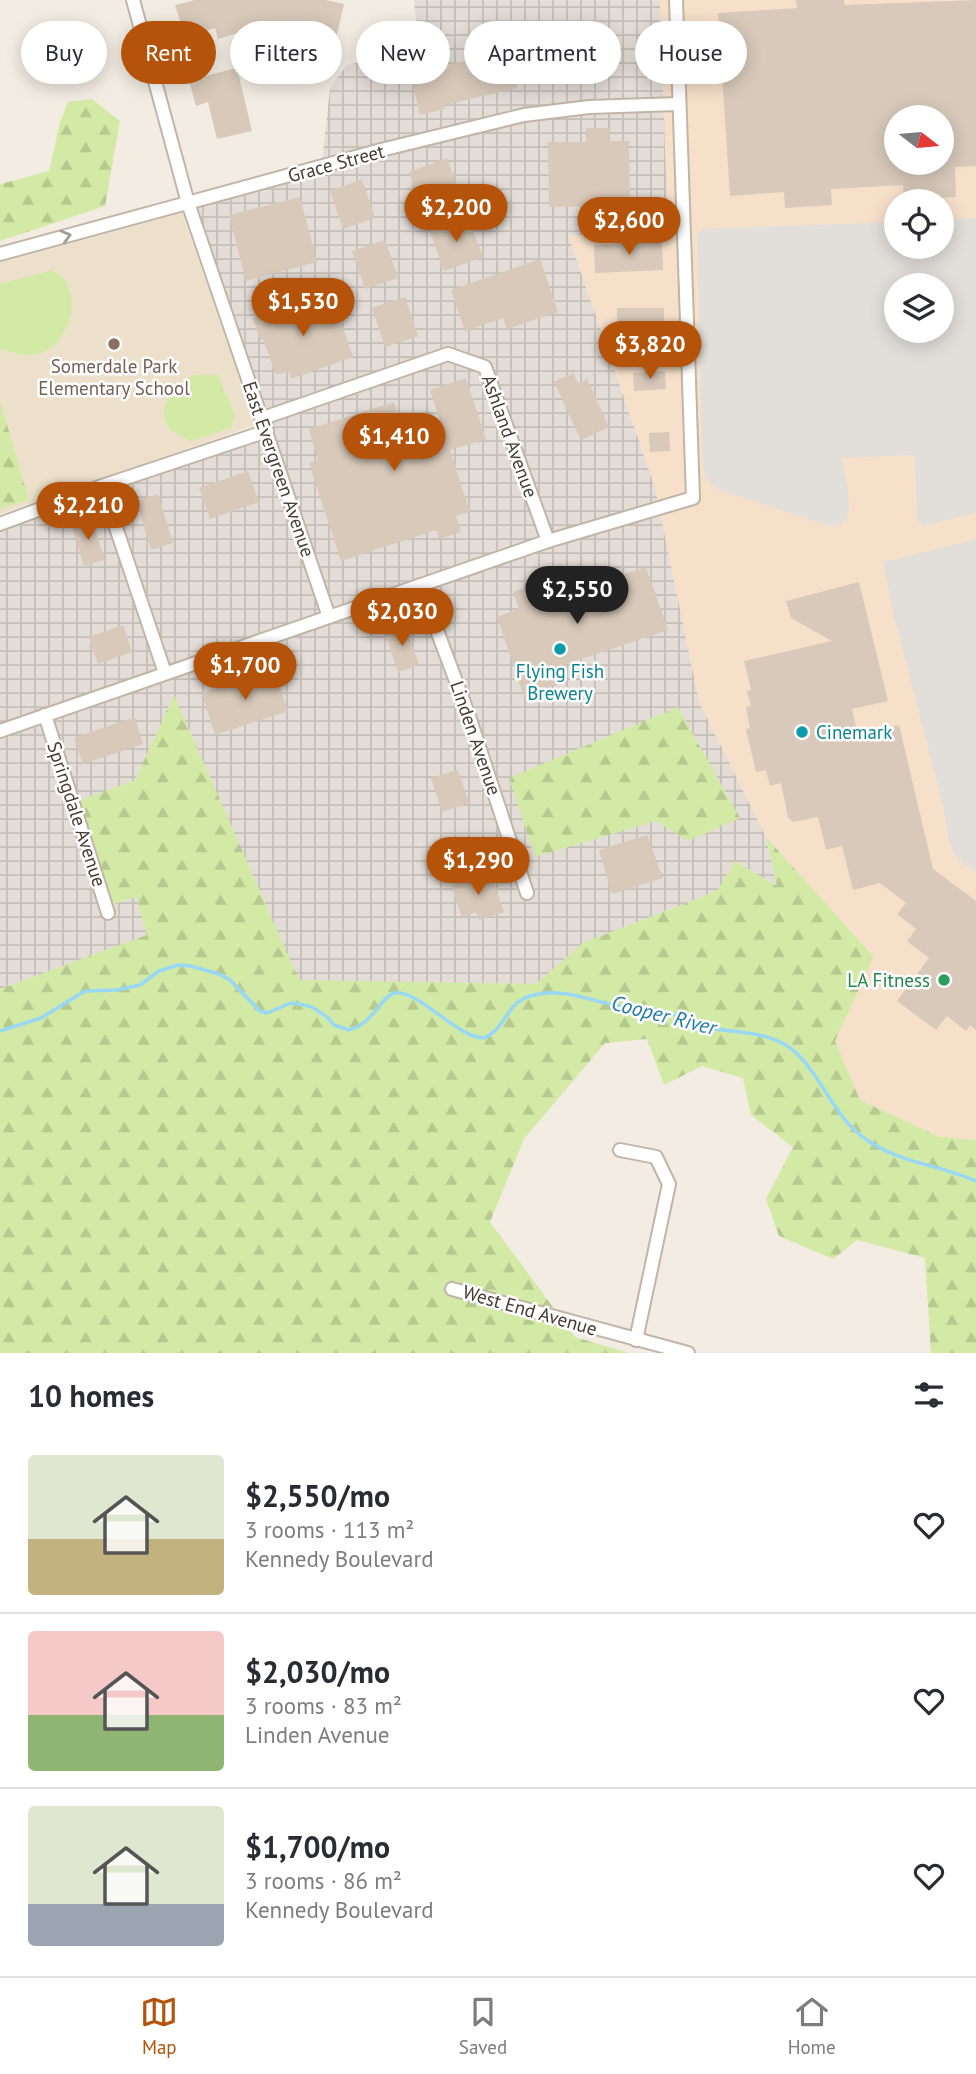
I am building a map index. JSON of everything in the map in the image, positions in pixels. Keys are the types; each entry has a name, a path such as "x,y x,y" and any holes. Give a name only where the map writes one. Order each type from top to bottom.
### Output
{"street":[{"name":"East Evergreen Avenue","path":"133,0 188,203 329,617"},
{"path":"0,731 548,541 693,498 676,0"},
{"name":"Grace Street","path":"0,254 385,149 524,115 589,107 678,104"},
{"name":"Ashland Avenue","path":"263,418 448,354 485,367 548,541"},
{"path":"0,524 102,486 267,431"},
{"path":"102,486 165,673"},
{"name":"Linden Avenue","path":"420,585 469,716 527,893"},
{"name":"Springdale Avenue","path":"45,715 108,913"},
{"path":"620,1150 656,1157 669,1184 636,1340"},
{"name":"West End Avenue","path":"452,1289 688,1353"}],"shaded area":[{"path":"414,0 660,2 661,21 635,21 635,84 663,84 668,235 568,235 655,488 699,702 766,837 777,886 717,891 583,943 536,984 299,981 174,696 135,780 107,906 136,897 148,935 0,989 0,527 266,428 188,203 321,171 330,88 333,84 342,84 342,72 347,65 356,63 356,84 450,84 450,21 416,21"},
{"path":"655,0 976,0 976,1140 940,1137 860,1100 835,1041 874,957 766,837 699,702 655,488 568,235 668,234 663,84 747,84 747,21 661,21 660,3"},
{"name":"Somerdale Park Elementary School","path":"182,213 255,425 0,514 0,263"},
{"path":"976,218 976,513 924,526 918,523 914,455 841,458 848,487 849,510 848,517 840,525 829,526 716,489 705,477 702,460 697,235 703,229 884,222 884,259 954,259 954,219"},
{"path":"976,539 976,873 954,855 948,838 943,806 893,612 883,562"}],"green space":[{"path":"92,99 120,121 105,206 0,241 0,184 49,171 60,123 68,102"},
{"path":"52,270 65,280 70,290 71,312 64,334 48,350 38,354 24,355 0,349 0,284"},
{"path":"195,375 218,375 235,415 231,428 190,441 170,429 164,413 165,404 174,389"},
{"path":"0,401 29,500 0,509"},
{"path":"174,695 299,980 536,984 583,943 717,891 735,861 777,886 766,837 874,957 835,1041 860,1100 940,1137 976,1140 976,1353 931,1353 925,1258 857,1240 833,1259 779,1236 766,1199 793,1147 751,1115 743,1078 702,1066 664,1085 647,1039 605,1043 524,1139 490,1222 575,1337 629,1353 0,1353 0,989 147,935 136,897 106,906 75,802 135,780"},
{"path":"678,707 740,818 688,841 656,821 535,857 509,778"}],"building":[{"path":"195,0 325,0 344,4 340,21 230,21 230,35 218,39 216,21 180,21 175,5"},
{"path":"796,0 844,0 845,5 976,0 976,166 955,167 956,197 954,189 903,189 903,185 831,189 832,205 785,208 784,192 730,196 723,84 747,84 747,21 719,21 718,13 797,8"},
{"path":"464,61 464,84 516,84 517,88 444,105 445,109 420,115 413,84 450,84 450,64"},
{"path":"230,70 230,84 241,84 252,131 217,139 208,102 196,106 190,84 216,84 216,73"},
{"path":"586,128 609,128 609,141 629,141 630,206 549,207 548,142 586,142"},
{"path":"447,158 462,198 423,212 409,172"},
{"path":"362,179 375,218 343,229 330,191"},
{"path":"300,197 317,262 246,281 229,215"},
{"path":"468,217 483,257 444,271 430,231"},
{"path":"385,240 398,278 365,289 352,251"},
{"path":"662,241 663,270 595,273 594,245"},
{"path":"540,259 558,312 507,329 503,318 465,331 451,290"},
{"path":"316,296 323,316 337,311 353,357 291,379 289,371 276,375 253,318"},
{"path":"405,297 418,336 385,347 372,308"},
{"path":"617,308 664,308 664,325 617,326"},
{"path":"665,371 666,389 634,391 633,373"},
{"path":"573,373 578,383 587,379 609,427 581,440 554,382"},
{"path":"466,378 486,439 450,450 470,512 456,516 461,532 439,539 436,530 341,561 309,463 318,460 309,429 394,402 406,439 442,427 430,390"},
{"path":"669,432 670,451 650,452 649,433"},
{"path":"248,471 259,502 210,519 199,488"},
{"path":"158,494 173,543 151,550 136,501"},
{"path":"91,518 105,560 84,566 71,524"},
{"name":"Flying Fish Brewery","path":"646,567 668,630 555,668 561,684 524,697 497,617 519,609 513,592 539,583 545,600"},
{"path":"859,582 888,701 852,709 858,735 899,725 933,869 976,901 976,1030 970,1025 966,1031 947,1016 936,1030 897,1001 929,958 907,941 916,929 897,914 906,903 880,883 853,890 842,846 826,850 818,817 793,822 788,817 781,783 770,786 766,770 756,772 746,729 750,728 746,707 751,706 747,691 751,690 744,661 832,641 791,618 786,601"},
{"path":"405,623 419,665 398,672 384,630"},
{"path":"123,625 132,652 98,664 89,637"},
{"path":"274,669 288,711 215,735 202,693"},
{"path":"135,717 143,744 83,764 74,738"},
{"path":"458,770 469,803 442,812 431,778"},
{"path":"647,835 663,878 612,894 599,850"},
{"path":"490,871 504,912 479,920 476,912 462,917 451,885"}],"waterway":[{"name":"Cooper River","path":"0,1031 41,1018 85,991 117,990 140,985 159,971 178,965 219,974 230,980 260,1011 267,1013 291,1003 300,1004 312,1007 334,1025 349,1030 370,1017 389,995 403,993 462,1030 484,1038 496,1030 513,1006 525,998 537,994 561,993 619,1006 661,1010 706,1027 756,1034 784,1044 806,1064 843,1118 867,1140 906,1159 976,1181"}],"place":[{"name":"Somerdale Park Elementary School","path":"114,344"},
{"name":"Flying Fish Brewery","path":"560,649"},
{"name":"Cinemark","path":"802,732"},
{"name":"LA Fitness","path":"944,980"}]}
